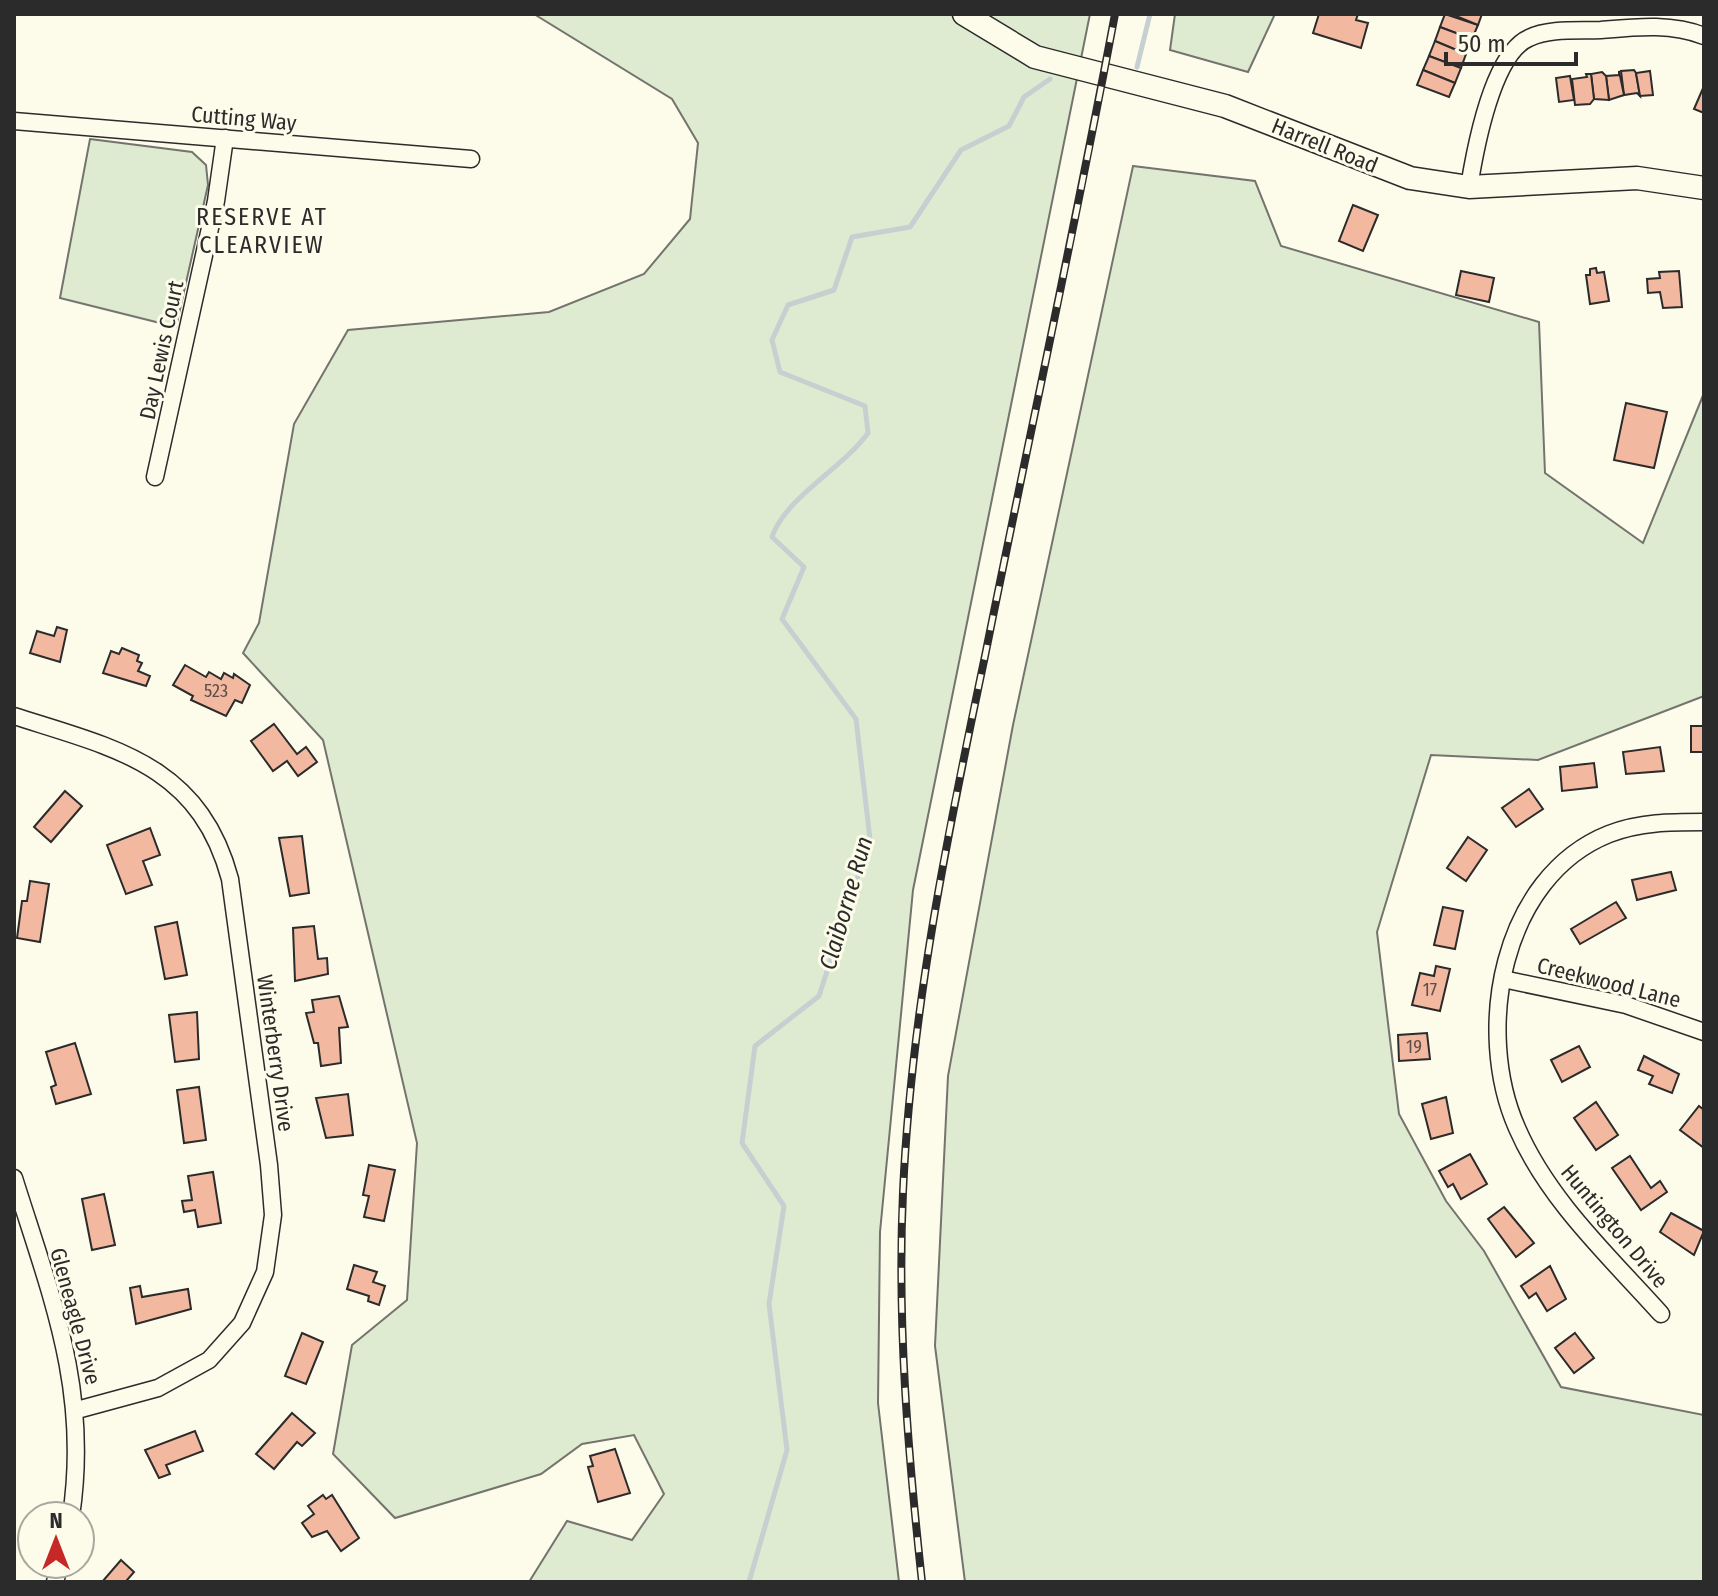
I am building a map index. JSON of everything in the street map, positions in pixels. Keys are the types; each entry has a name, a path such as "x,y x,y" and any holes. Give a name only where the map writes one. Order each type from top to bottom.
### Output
{"street":[{"name":"Harrell Road","path":"964,14 990,33 1035,57 1225,106 1410,178 1469,187 1637,178 1704,188"},
{"path":"1469,187 1475,148 1493,91 1508,55 1529,37 1648,26 1704,36"},
{"name":"Cutting Way","path":"14,121 471,159"},
{"name":"Day Lewis Court","path":"155,477 216,201 225,138"},
{"name":"Winterberry Drive","path":"15,721 142,760 185,793 216,838 230,879 273,1215 270,1249 255,1298 225,1346 173,1382 77,1410"},
{"name":"Huntington Drive","path":"1661,1314 1557,1195 1517,1129 1503,1093 1497,1047 1503,979 1523,918 1536,894 1563,863 1583,847 1631,827 1704,822"},
{"name":"Creekwood Lane","path":"1503,979 1626,1005 1704,1032"},
{"name":"Gleneagle Drive","path":"14,1178 62,1331 77,1410 77,1472 73,1500"}],"green space":[{"path":"534,14 1090,14 913,890 880,1232 878,1403 899,1582 529,1582 567,1521 632,1540 664,1494 634,1435 582,1444 541,1474 395,1518 333,1454 352,1345 407,1300 417,1143 323,740 243,653 259,623 294,424 348,330 549,312 644,274 690,219 698,143 672,99"},
{"path":"1175,14 1275,14 1248,72 1170,50"},
{"path":"90,139 192,152 206,165 208,185 176,327 60,298"},
{"path":"1133,166 1255,181 1281,246 1539,322 1545,473 1643,543 1704,393 1704,696 1538,760 1431,755 1377,932 1399,1114 1446,1201 1484,1251 1561,1387 1704,1415 1704,1582 965,1582 935,1346 948,1076 1013,725"}],"building":[{"path":"1319,14 1358,14 1356,20 1368,23 1361,48 1313,33"},
{"path":"1445,14 1478,25 1472,39 1440,27"},
{"path":"1451,14 1482,14 1478,25"},
{"path":"1440,27 1472,39 1466,54 1435,41"},
{"path":"1435,41 1466,54 1461,68 1429,56"},
{"path":"1429,56 1461,68 1455,83 1423,70"},
{"path":"1423,70 1455,83 1449,97 1417,85"},
{"path":"1634,70 1640,96 1637,93 1624,95 1621,71"},
{"path":"1619,71 1624,95 1609,100 1606,76 1619,75"},
{"path":"1650,71 1653,95 1640,96 1636,73"},
{"path":"1602,72 1606,76 1609,100 1594,99 1591,74"},
{"path":"1586,74 1591,74 1594,99 1590,104 1575,105 1572,79 1587,77"},
{"path":"1570,76 1574,100 1559,102 1556,78"},
{"path":"1704,86 1704,113 1694,109"},
{"path":"1353,205 1378,215 1363,251 1339,241"},
{"path":"1596,268 1597,273 1604,272 1609,301 1590,304 1586,275 1590,275 1590,269"},
{"path":"1461,271 1494,278 1489,302 1456,295"},
{"path":"1679,271 1682,307 1663,308 1660,292 1648,293 1647,279 1660,278 1659,272"},
{"path":"1626,403 1667,412 1654,468 1614,460"},
{"path":"57,627 67,630 60,662 30,653 37,631 54,636"},
{"path":"122,648 139,655 137,661 142,663 138,671 150,676 146,686 103,673 111,651 119,654"},
{"path":"185,665 206,677 209,672 221,679 224,673 233,678 234,674 250,685 242,703 235,700 226,716 191,700 193,696 173,685"},
{"path":"274,724 297,754 306,747 317,762 298,776 287,761 273,771 251,741"},
{"path":"1691,726 1704,726 1704,752 1691,752"},
{"path":"1660,747 1664,771 1626,774 1623,752"},
{"path":"1594,763 1597,787 1562,791 1560,767"},
{"path":"1529,789 1543,809 1516,827 1502,808"},
{"path":"65,791 82,806 51,842 34,827"},
{"path":"150,828 160,855 143,861 152,885 126,894 107,845"},
{"path":"302,836 309,893 290,896 279,838"},
{"path":"1468,837 1487,850 1466,881 1447,868"},
{"path":"1671,872 1676,890 1637,900 1632,880"},
{"path":"30,881 49,884 40,942 17,938 22,901 27,901"},
{"path":"1616,902 1626,918 1580,944 1571,929"},
{"path":"1443,907 1463,911 1455,949 1434,945"},
{"path":"177,922 187,975 165,979 155,927"},
{"path":"314,926 318,959 327,958 328,974 295,981 293,928"},
{"path":"1436,966 1450,969 1440,1011 1412,1005 1420,973 1434,976"},
{"path":"339,996 348,1027 339,1028 341,1063 321,1066 318,1043 314,1043 306,1013 314,1012 312,1000"},
{"path":"197,1012 199,1059 175,1062 169,1015"},
{"path":"1427,1033 1430,1059 1399,1061 1398,1035"},
{"path":"75,1043 91,1094 56,1104 51,1087 56,1085 46,1052"},
{"path":"1579,1046 1590,1067 1562,1082 1551,1060"},
{"path":"1644,1056 1679,1074 1672,1093 1649,1084 1653,1076 1638,1070"},
{"path":"199,1087 206,1140 184,1143 177,1090"},
{"path":"348,1094 353,1135 326,1138 316,1098"},
{"path":"1446,1097 1453,1133 1431,1139 1422,1104"},
{"path":"1596,1102 1618,1135 1596,1150 1574,1118"},
{"path":"1699,1106 1704,1110 1704,1148 1680,1130"},
{"path":"1470,1154 1487,1184 1461,1199 1453,1184 1448,1187 1439,1171"},
{"path":"1630,1156 1651,1188 1660,1181 1667,1192 1641,1210 1612,1168"},
{"path":"369,1165 395,1170 384,1221 364,1217 369,1196 363,1195"},
{"path":"213,1172 221,1223 198,1227 195,1210 184,1212 182,1201 192,1200 188,1176"},
{"path":"104,1194 115,1245 92,1250 82,1199"},
{"path":"1504,1207 1534,1243 1516,1257 1488,1219"},
{"path":"1671,1213 1704,1231 1694,1255 1660,1232"},
{"path":"354,1265 377,1272 373,1282 385,1286 379,1305 368,1301 369,1296 347,1289"},
{"path":"1550,1266 1566,1299 1547,1311 1536,1293 1529,1298 1521,1286"},
{"path":"140,1286 142,1297 188,1289 191,1309 136,1324 130,1288"},
{"path":"302,1333 323,1342 306,1384 285,1376"},
{"path":"1575,1333 1594,1358 1574,1373 1555,1348"},
{"path":"292,1413 315,1433 302,1446 297,1442 274,1469 256,1454"},
{"path":"195,1431 203,1451 166,1465 170,1474 159,1478 145,1450"},
{"path":"615,1449 630,1493 598,1502 588,1467 593,1466 590,1456"},
{"path":"323,1495 326,1499 332,1495 359,1538 341,1551 327,1531 312,1537 302,1523 314,1514 308,1506"},
{"path":"121,1560 134,1572 127,1580 130,1582 102,1582"}],"waterway":[{"name":"Claiborne Run","path":"1137,67 1150,14"},
{"name":"Claiborne Run","path":"749,1582 787,1450 769,1304 784,1206 742,1143 755,1046 819,996 870,839 856,719 782,619 804,567 772,537 789,509 868,433 865,406 780,372 772,340 788,305 834,290 852,237 910,227 961,150 1009,126 1024,97 1050,79"}],"railway":[{"path":"922,1582 908,1436 901,1290 903,1192 914,1057 933,922 958,789 1115,14"}],"district":[{"name":"RESERVE AT CLEARVIEW","path":"262,231"}]}
